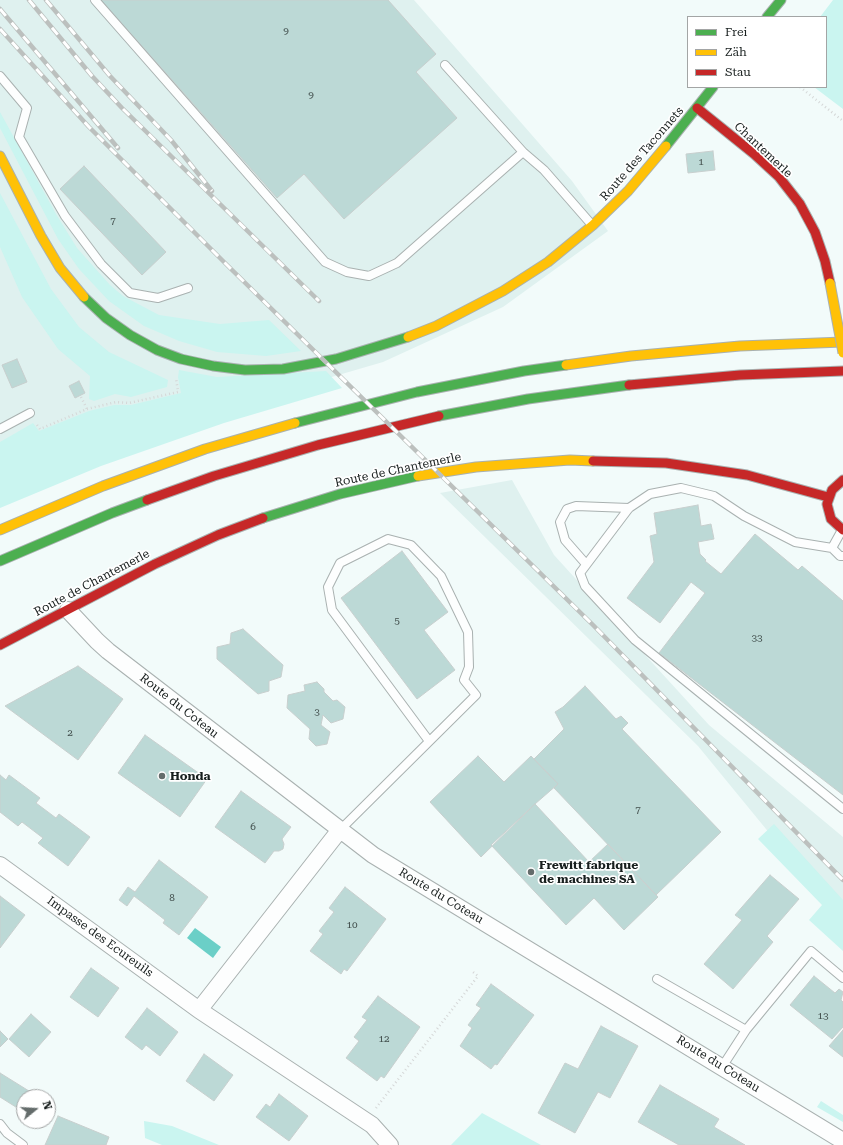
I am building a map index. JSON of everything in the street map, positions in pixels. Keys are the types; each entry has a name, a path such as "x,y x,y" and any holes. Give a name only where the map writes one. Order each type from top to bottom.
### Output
{"main road":[{"path":"768,16 781,0"},
{"name":"Route des Taconnets","path":"0,156 41,236 60,268 84,298 106,318 130,335 157,350 180,359 213,366 245,370 283,369 336,359 402,339 436,326 503,291 548,262 593,225 650,166 712,88"},
{"name":"Chantemerle","path":"697,108 774,173 800,204 815,232 825,261 843,353"},
{"path":"0,530 103,486 206,450 311,418 409,393 524,371 631,356 740,346 843,342"},
{"path":"0,561 112,513 214,476 318,445 423,419 528,399 634,384 740,375 843,371"},
{"name":"Route de Chantemerle","path":"0,645 186,549 258,519 340,494 428,474 476,467 570,460 666,463 747,475 828,497"},
{"path":"843,480 837,484 828,497 827,504 831,519 843,530"}],"street":[{"name":"Route du Coteau","path":"68,610 108,651 373,855 843,1141"},
{"path":"199,1010 340,831"},
{"name":"Impasse des Ecureuils","path":"0,865 199,1010 372,1124 390,1145"}],"lane":[{"path":"95,0 325,262 347,272 369,276 397,263 523,152"},
{"path":"445,65 523,152 544,170 593,225"},
{"path":"0,76 27,108 19,137 65,216 101,264 130,293 158,298 188,288"},
{"path":"0,429 30,413"},
{"path":"843,556 840,556 832,548 795,542 744,516 714,496 681,488 650,494 629,508 580,573 585,586 635,640 843,809"},
{"path":"586,564 565,540 560,522 567,509 576,506 629,508"},
{"path":"832,548 843,530"},
{"path":"340,831 476,695 464,680 469,667 468,632 441,576 411,545 388,539 340,563 328,587 332,610 429,741"},
{"path":"722,1067 746,1030 811,951 843,978"},
{"path":"657,979 746,1030"},
{"path":"0,1124 7,1133 23,1145"}],"path":[{"path":"801,88 843,121"},
{"path":"30,413 40,429 87,409 116,402 130,403 178,392 176,378 177,371"},
{"path":"81,397 87,409"},
{"path":"373,1112 478,976 473,972"}],"shaded area":[{"path":"0,0 414,0 572,181 608,231 503,307 383,362 20,468 0,478"},
{"path":"833,0 843,0 843,109 815,88 827,88 827,16 821,16"},
{"path":"0,112 56,214 77,248 110,285 123,296 159,315 220,324 269,320 301,351 266,356 217,352 179,341 144,326 109,301 79,269 58,239 0,128"},
{"path":"0,193 51,289 79,327 109,352 168,380 167,387 131,397 115,394 94,401 89,399 90,376 58,349 22,297 0,247"},
{"path":"179,370 217,377 326,371 342,388 224,423 101,466 0,508 0,442 33,423 39,431 89,411 114,405 131,405 181,393 178,377"},
{"path":"512,480 554,555 709,725 843,837 843,923 698,746 440,493"},
{"path":"774,824 843,900 843,951 809,920 822,905 758,839"},
{"path":"821,1101 843,1115 843,1122 817,1107"},
{"path":"482,1113 541,1145 451,1145"},
{"path":"144,1121 172,1126 219,1145 162,1145 145,1138"}],"water":[{"path":"195,928 221,947 213,958 187,938"}],"building":[{"path":"101,0 388,0 436,54 416,72 457,118 344,219 304,174 277,198"},
{"path":"713,151 715,170 688,173 686,154"},
{"path":"84,166 166,252 142,275 60,189"},
{"path":"17,359 27,382 12,388 2,365"},
{"path":"79,381 85,393 75,398 69,386"},
{"path":"698,505 701,526 711,524 714,539 698,542 700,554 706,560 705,561 721,574 755,534 798,570 802,566 843,601 843,795 659,653 705,593 691,582 660,623 627,598 654,562 650,536 657,534 654,513"},
{"path":"402,551 448,612 424,630 455,670 417,699 341,598"},
{"path":"243,629 283,665 281,677 269,681 269,691 258,694 217,659 217,647 230,644 231,633"},
{"path":"78,666 123,699 78,760 5,706"},
{"path":"317,682 333,701 337,700 345,707 343,719 331,723 323,715 321,725 330,732 327,744 316,746 309,739 310,729 287,708 288,695 305,691 304,685"},
{"path":"585,686 616,719 621,716 628,723 622,729 721,832 656,895 554,788 558,784 534,759 564,729 555,712 563,707"},
{"name":"Honda","path":"145,735 207,779 180,817 118,773"},
{"path":"478,756 504,782 531,756 558,784 535,804 481,857 430,802"},
{"path":"0,775 6,780 9,775 40,798 36,803 56,818 59,814 90,837 68,866 38,843 43,838 22,822 18,826 0,812"},
{"path":"241,791 291,827 282,839 284,844 283,849 274,851 265,863 215,827"},
{"path":"535,804 589,862 608,844 658,897 624,930 594,898 566,925 491,845"},
{"path":"159,860 208,897 179,935 163,923 165,920 134,896 127,906 119,900 128,887 135,892"},
{"path":"770,875 799,899 767,936 773,942 733,989 704,964 742,920 735,915"},
{"path":"345,887 386,919 347,971 344,969 341,974 310,951 323,934 319,931 334,912 329,908"},
{"path":"0,896 25,915 0,948"},
{"path":"91,968 119,988 98,1017 70,997"},
{"path":"814,976 835,993 839,989 843,992 841,1000 843,1002 843,1027 832,1039 790,1005"},
{"path":"491,984 534,1015 497,1065 495,1064 491,1069 460,1046 472,1028 468,1025 481,1008 476,1005"},
{"path":"378,996 420,1027 384,1078 381,1076 377,1081 346,1058 359,1041 354,1037 367,1020 362,1017"},
{"path":"147,1008 178,1032 160,1056 146,1045 142,1050 125,1037"},
{"path":"31,1014 51,1032 29,1057 9,1039"},
{"path":"601,1026 638,1046 610,1098 598,1092 575,1133 538,1113 565,1063 578,1069"},
{"path":"843,1030 843,1057 829,1046"},
{"path":"0,1031 8,1039 0,1047"},
{"path":"204,1054 233,1075 214,1101 186,1081"},
{"path":"0,1073 26,1089 16,1089 16,1107 0,1097"},
{"path":"660,1085 719,1119 714,1127 745,1145 679,1145 638,1122"},
{"path":"279,1094 308,1116 289,1141 256,1117 266,1104 270,1107"},
{"path":"58,1116 109,1137 106,1145 45,1145 52,1129 56,1129 56,1120"}],"railway":[{"path":"29,0 92,76 122,108 319,301"},
{"path":"46,0 110,76 171,140 212,191"},
{"path":"0,9 118,148"},
{"path":"0,29 89,127 593,625 843,880"}],"traffic: fast":[{"path":"768,16 781,0"},
{"path":"666,146 712,88"},
{"path":"84,297 106,318 130,335 157,350 181,359 213,366 245,370 283,369 336,359 408,337"},
{"path":"295,423 417,392 524,371 566,365"},
{"path":"439,416 528,399 629,385"},
{"path":"263,518 340,494 418,476"},
{"path":"0,561 112,513 147,500"}],"traffic: slow":[{"path":"408,337 436,326 503,291 548,262 593,225 628,191 666,146"},
{"path":"0,156 41,236 60,268 84,297"},
{"path":"830,283 843,353"},
{"path":"566,365 631,356 740,346 843,342"},
{"path":"0,530 103,486 205,449 295,423"},
{"path":"418,476 476,467 570,460 593,461"}],"traffic: jam":[{"path":"697,108 754,154 779,177 800,204 815,232 825,261 830,283"},
{"path":"629,385 740,375 843,371"},
{"path":"147,500 214,476 318,445 439,416"},
{"path":"593,461 666,463 747,475 828,497"},
{"path":"843,480 832,490 827,504 831,519 843,530"},
{"path":"0,645 155,564 218,535 263,518"}],"place":[{"name":"Honda","path":"162,776"},
{"name":"Frewitt fabrique de machines SA","path":"531,872"}]}
